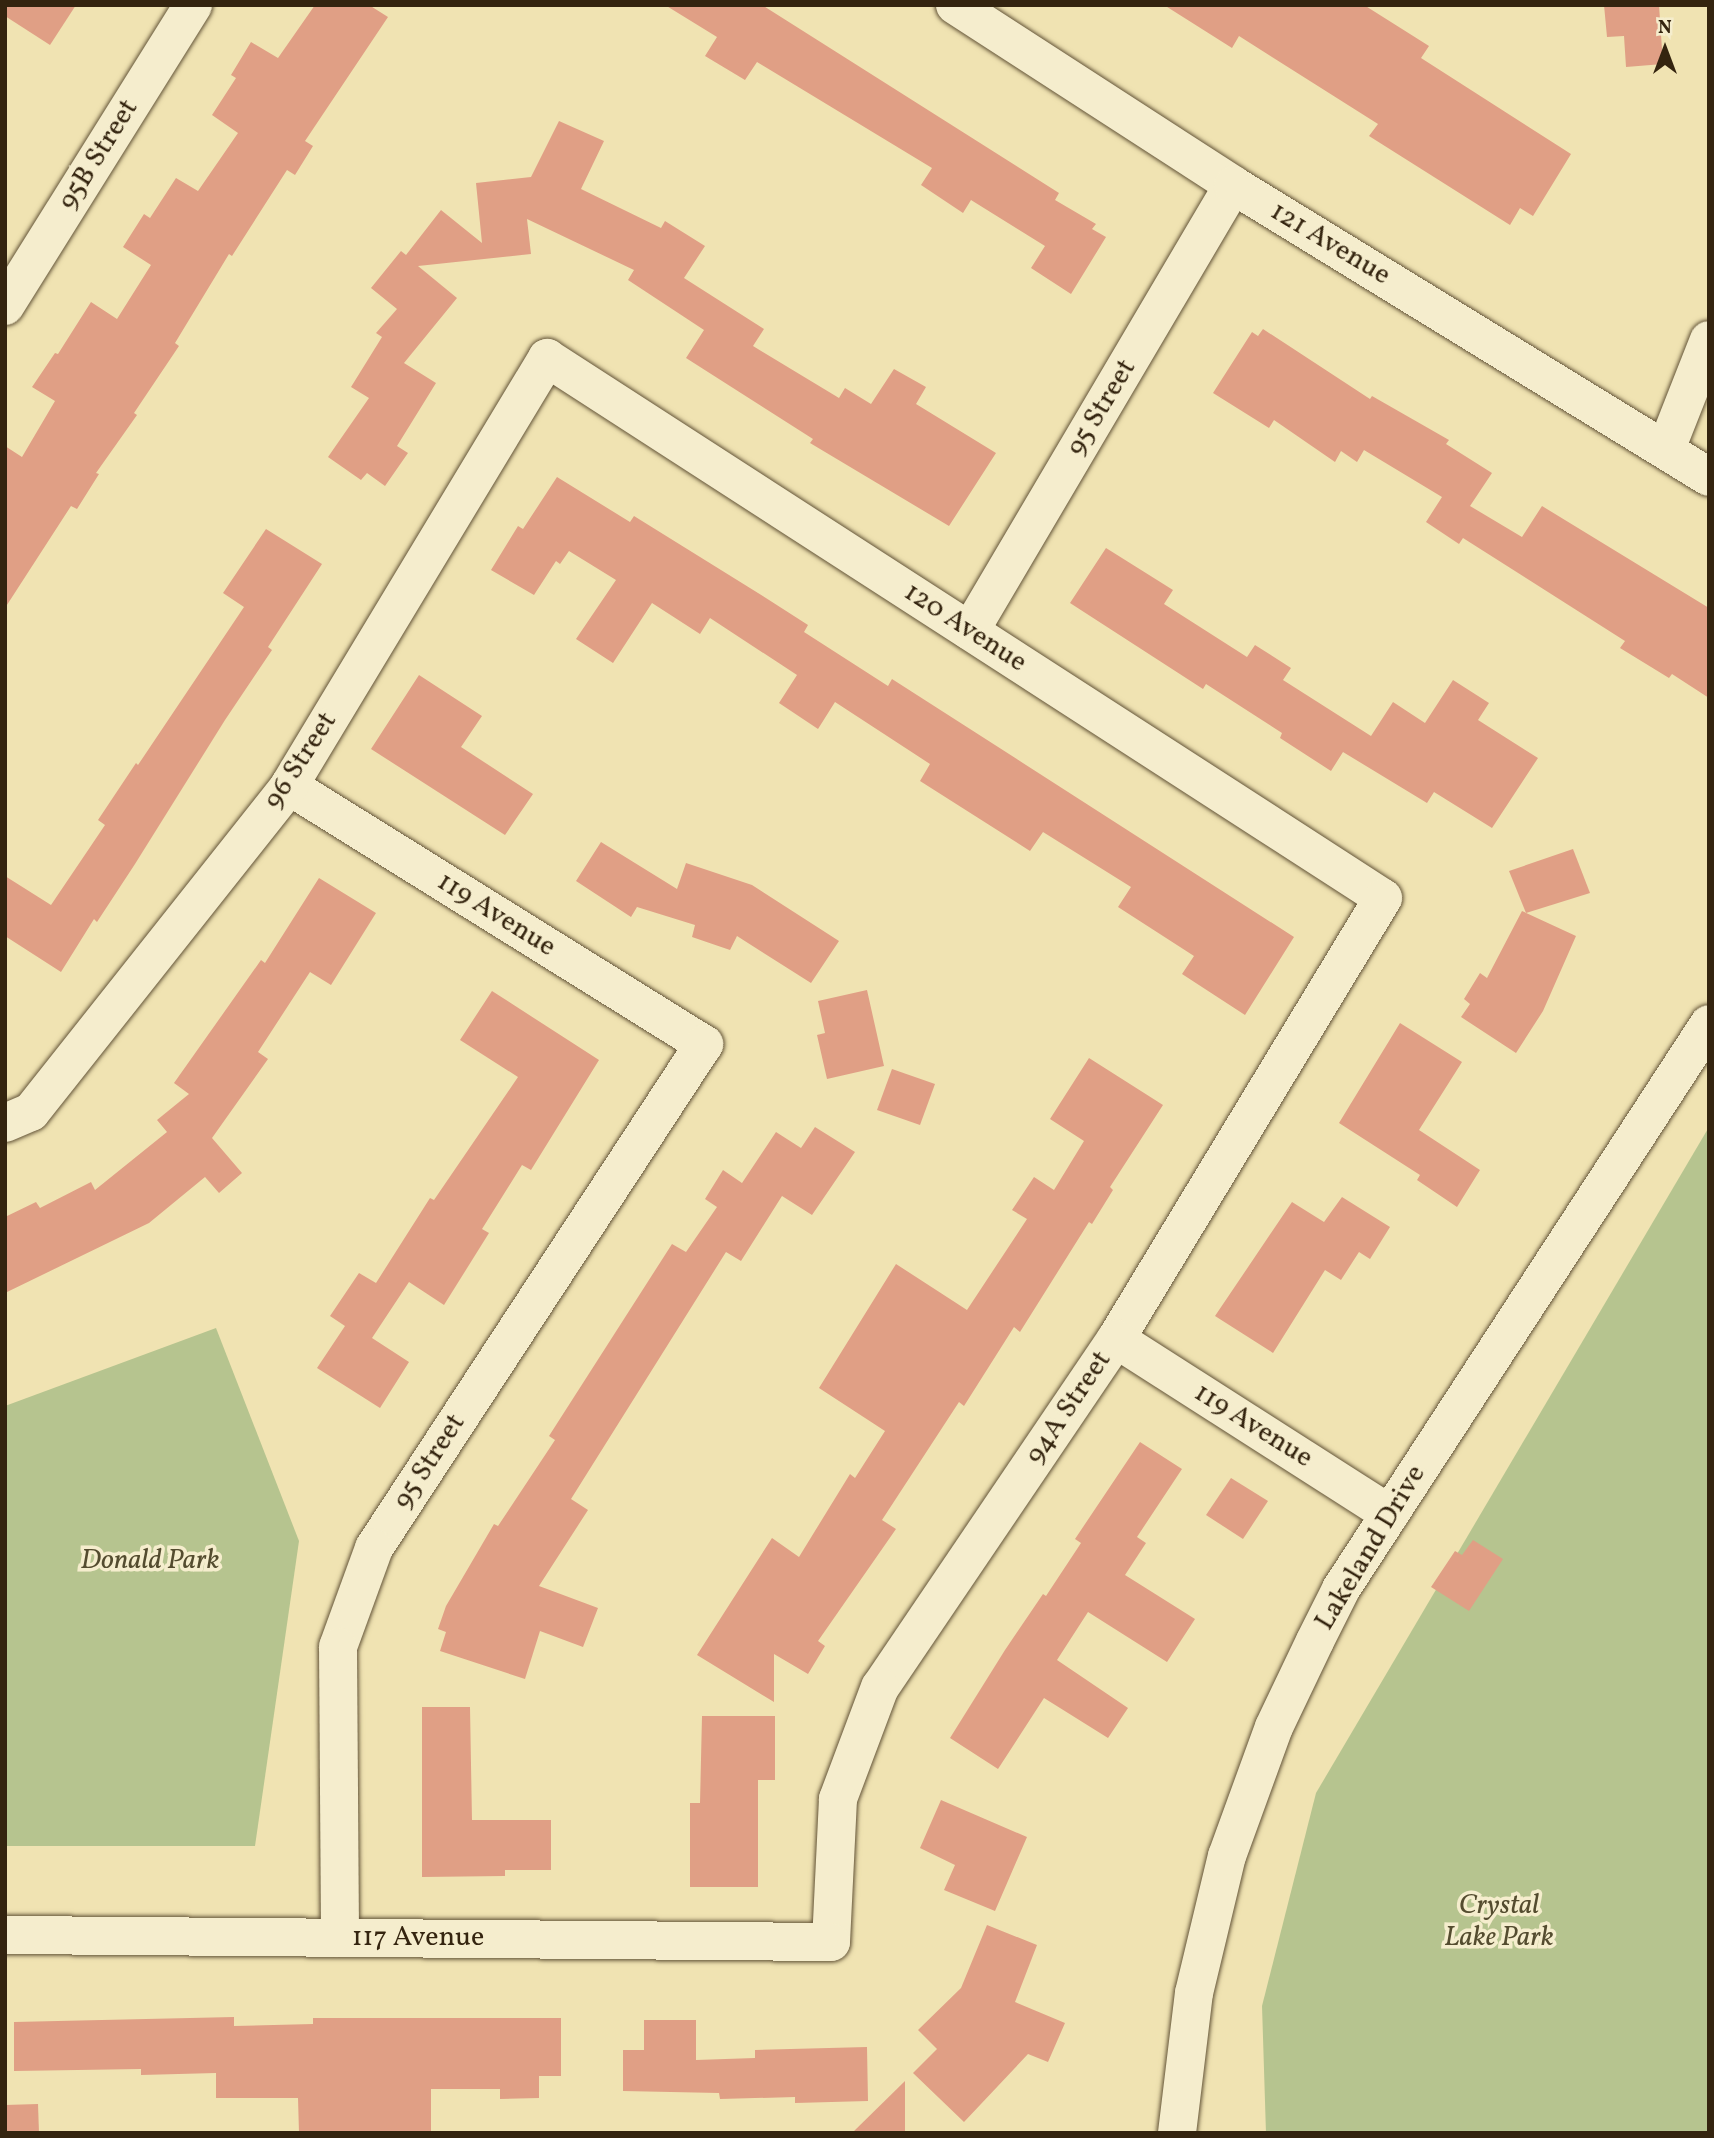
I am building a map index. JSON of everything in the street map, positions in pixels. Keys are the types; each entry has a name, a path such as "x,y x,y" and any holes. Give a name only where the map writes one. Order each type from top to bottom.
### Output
{"street":[{"name":"95B Street","path":"5,306 193,5"},
{"name":"121 Avenue","path":"955,5 1233,185 1709,477"},
{"name":"95 Street","path":"970,631 1233,185"},
{"path":"1665,449 1709,340"},
{"name":"120 Avenue","path":"547,358 1383,898"},
{"name":"96 Street","path":"5,1123 31,1112 289,786 547,358"},
{"name":"119 Avenue","path":"289,786 704,1044"},
{"name":"94A Street","path":"831,1942 838,1800 880,1687 1116,1339 1383,898"},
{"name":"Lakeland Drive","path":"1177,2133 1194,1993 1209,1925 1244,1804 1274,1727 1341,1589 1709,1024"},
{"name":"95 Street","path":"340,1938 338,1647 374,1548 704,1044"},
{"name":"119 Avenue","path":"1116,1339 1390,1514"},
{"name":"117 Avenue","path":"5,1935 831,1942"}],"green space":[{"name":"Crystal Lake Park","path":"1709,1127 1709,2133 1266,2133 1262,2006 1316,1793"},
{"name":"Donald Park","path":"216,1328 299,1541 255,1846 5,1846 5,1406"}],"building":[{"path":"5,5 76,5 50,45 5,16"},
{"path":"315,5 369,5 388,17 305,141 313,146 295,175 287,170 232,256 229,254 175,343 179,346 134,413 137,415 96,473 99,474 77,509 71,506 5,608 5,446 22,457 55,401 32,387 55,353 58,354 91,302 117,319 151,265 123,247 144,214 150,218 176,178 198,191 238,133 212,115 236,78 231,75 251,42 278,58"},
{"path":"665,5 762,5 1059,193 1055,200 1096,224 1092,229 1106,237 1071,294 1031,268 1045,246 971,200 963,213 921,185 932,168 757,62 745,80 705,56 717,37"},
{"path":"1164,5 1364,5 1429,46 1421,58 1571,154 1533,216 1520,208 1510,225 1369,136 1378,124 1239,36 1232,48"},
{"path":"1604,5 1659,5 1663,64 1626,67 1624,36 1607,37"},
{"path":"559,121 604,141 581,189 661,228 665,221 705,246 684,278 764,329 753,346 839,398 845,388 871,404 894,369 926,387 916,404 996,453 949,526 810,443 813,439 686,358 704,330 628,280 634,270 527,219 531,254 418,266 457,298 404,363 436,383 397,446 408,453 385,486 367,473 361,480 328,457 369,398 351,387 382,337 376,333 397,309 371,288 401,251 406,255 441,210 482,243 476,183 531,177"},
{"path":"1263,329 1370,399 1372,396 1449,440 1446,444 1492,473 1470,506 1522,537 1542,506 1709,608 1709,698 1672,674 1669,678 1620,648 1625,641 1463,538 1459,544 1426,522 1442,497 1364,450 1357,462 1341,451 1335,462 1274,420 1269,428 1213,393 1252,332 1258,336"},
{"path":"557,477 630,522 634,516 758,593 808,625 804,632 888,686 892,679 1294,937 1245,1015 1182,974 1194,956 1118,907 1131,887 1043,832 1030,851 920,781 930,764 835,702 818,729 779,703 797,675 710,618 700,634 652,603 613,663 576,639 616,580 569,551 560,564 556,561 534,595 491,570 518,526 523,529"},
{"path":"266,529 322,564 268,647 272,650 97,922 94,919 61,972 5,936 5,876 51,905 105,825 98,820 244,607 223,593"},
{"path":"1106,548 1173,590 1164,604 1247,657 1255,645 1291,668 1283,680 1371,736 1393,702 1425,723 1453,680 1489,703 1478,720 1538,758 1492,828 1434,792 1427,803 1343,752 1331,771 1280,738 1282,733 1206,684 1203,689 1070,603"},
{"path":"419,675 482,716 461,747 533,794 505,835 371,749"},
{"path":"601,842 677,889 686,863 752,885 839,941 811,983 737,936 730,950 692,937 695,925 637,907 631,917 576,881"},
{"path":"1573,849 1590,893 1526,913 1509,871"},
{"path":"319,878 376,913 331,985 310,972 258,1052 268,1059 212,1138 242,1173 219,1193 205,1177 149,1223 5,1293 5,1217 36,1202 40,1208 91,1182 95,1190 167,1132 157,1120 189,1094 174,1083 261,960 265,963"},
{"path":"1522,911 1576,936 1543,1011 1516,1053 1461,1017 1470,1004 1464,999 1480,973 1487,978"},
{"path":"867,990 884,1066 827,1079 817,1035 825,1033 818,1001"},
{"path":"492,991 599,1060 531,1170 522,1165 482,1229 489,1233 444,1305 409,1282 372,1338 409,1362 380,1408 317,1368 345,1326 330,1316 359,1273 376,1283 430,1198 434,1200 518,1077 460,1040"},
{"path":"1400,1023 1462,1062 1419,1130 1480,1170 1457,1207 1417,1180 1420,1175 1339,1123"},
{"path":"1089,1058 1163,1105 1110,1187 1113,1190 1092,1224 1089,1222 1020,1332 1014,1327 964,1406 959,1402 882,1520 896,1529 818,1641 825,1646 808,1674 774,1654 774,1702 697,1655 772,1538 799,1557 850,1474 855,1478 885,1431 819,1388 896,1264 967,1310 1027,1219 1012,1210 1034,1177 1054,1190 1084,1141 1050,1119"},
{"path":"892,1069 935,1084 920,1125 877,1110"},
{"path":"815,1127 855,1152 812,1215 782,1196 741,1261 726,1252 571,1499 588,1510 539,1586 598,1608 583,1647 540,1631 525,1679 440,1651 446,1632 438,1629 446,1606 494,1524 498,1526 555,1440 549,1436 672,1244 686,1252 717,1207 705,1199 723,1170 742,1183 776,1132 801,1148"},
{"path":"1342,1197 1390,1227 1370,1259 1359,1252 1341,1280 1325,1270 1273,1353 1215,1316 1292,1202 1324,1222"},
{"path":"1140,1442 1182,1469 1137,1537 1146,1543 1125,1575 1195,1619 1167,1662 1088,1612 1057,1660 1128,1708 1108,1738 1044,1698 998,1769 950,1738 1005,1650 1043,1594 1046,1596 1081,1543 1075,1539"},
{"path":"1231,1478 1268,1501 1243,1539 1206,1515"},
{"path":"1473,1540 1503,1559 1469,1611 1431,1587 1455,1551 1462,1555"},
{"path":"422,1707 470,1707 472,1820 551,1820 551,1870 505,1870 505,1876 422,1877"},
{"path":"702,1716 775,1716 775,1780 758,1780 758,1887 690,1887 690,1803 700,1803"},
{"path":"941,1800 1027,1837 995,1911 944,1890 955,1865 920,1848"},
{"path":"987,1925 1037,1945 1015,2002 1065,2023 1048,2062 1028,2054 964,2122 913,2073 937,2049 918,2030 961,1988"},
{"path":"234,2017 234,2026 313,2024 313,2018 561,2018 561,2076 539,2076 539,2098 500,2099 500,2089 431,2089 431,2133 299,2133 298,2098 216,2098 216,2073 141,2075 141,2069 14,2071 14,2022"},
{"path":"644,2020 696,2020 696,2060 755,2058 755,2050 867,2047 868,2101 795,2103 795,2097 720,2099 719,2093 623,2091 623,2050 644,2050"},
{"path":"905,2081 905,2133 852,2133"},
{"path":"38,2104 39,2133 5,2133 5,2105"}]}
